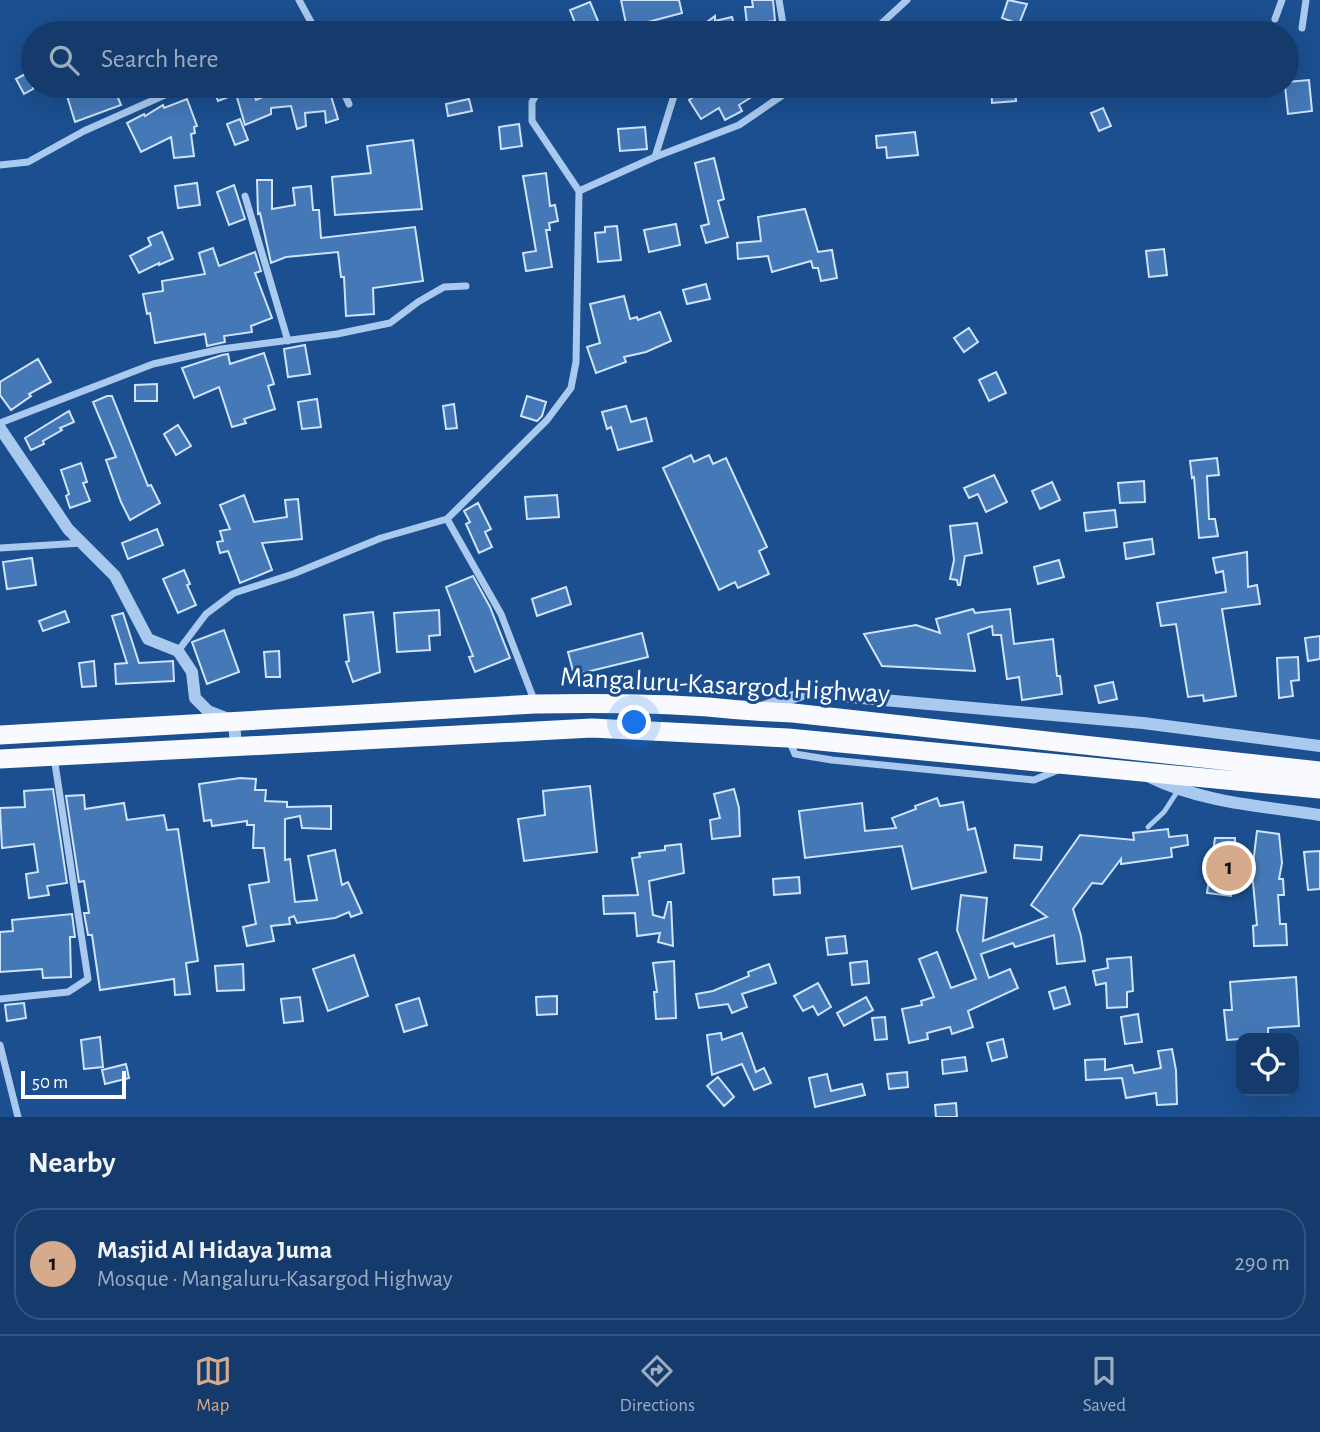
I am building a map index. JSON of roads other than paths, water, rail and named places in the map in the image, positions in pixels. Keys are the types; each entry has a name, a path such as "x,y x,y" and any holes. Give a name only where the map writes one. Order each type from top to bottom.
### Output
{"highway":[{"name":"Mangaluru-Kasargod Highway","path":"0,735 535,704 709,707 747,712 793,713 1223,771 1320,789"},
{"name":"Mangaluru-Kasargod Highway","path":"0,759 592,727 788,738 1139,772 1320,771"}],"street":[{"path":"299,0 309,21"},
{"path":"779,0 782,21"},
{"path":"885,21 907,0"},
{"path":"1275,19 1282,0"},
{"path":"1302,28 1306,0"},
{"path":"0,165 28,162 84,131 158,98"},
{"path":"346,98 349,104"},
{"path":"178,651 206,614 234,593 293,574 381,538 447,519 547,420 571,388 576,362 579,191 532,121 534,98"},
{"path":"655,157 673,98"},
{"path":"579,191 655,157 738,125 778,98"},
{"path":"245,196 288,341"},
{"path":"236,747 234,721 208,711 195,698 192,671 178,651 148,639 115,576 82,543 54,509 0,426 153,364 221,349 288,341 390,323 444,287 466,286"},
{"path":"447,519 501,614 535,704"},
{"path":"0,548 82,543"},
{"path":"747,712 805,693 1143,723 1320,746"},
{"path":"0,999 68,992 88,979 54,757"},
{"path":"1139,772 1179,789 1211,798 1320,815"},
{"path":"0,1045 18,1117"}],"lane":[{"path":"1148,827 1164,812 1179,789"}],"place":[{"name":"Masjid Al Hidaya Juma","path":"1229,868"}]}
